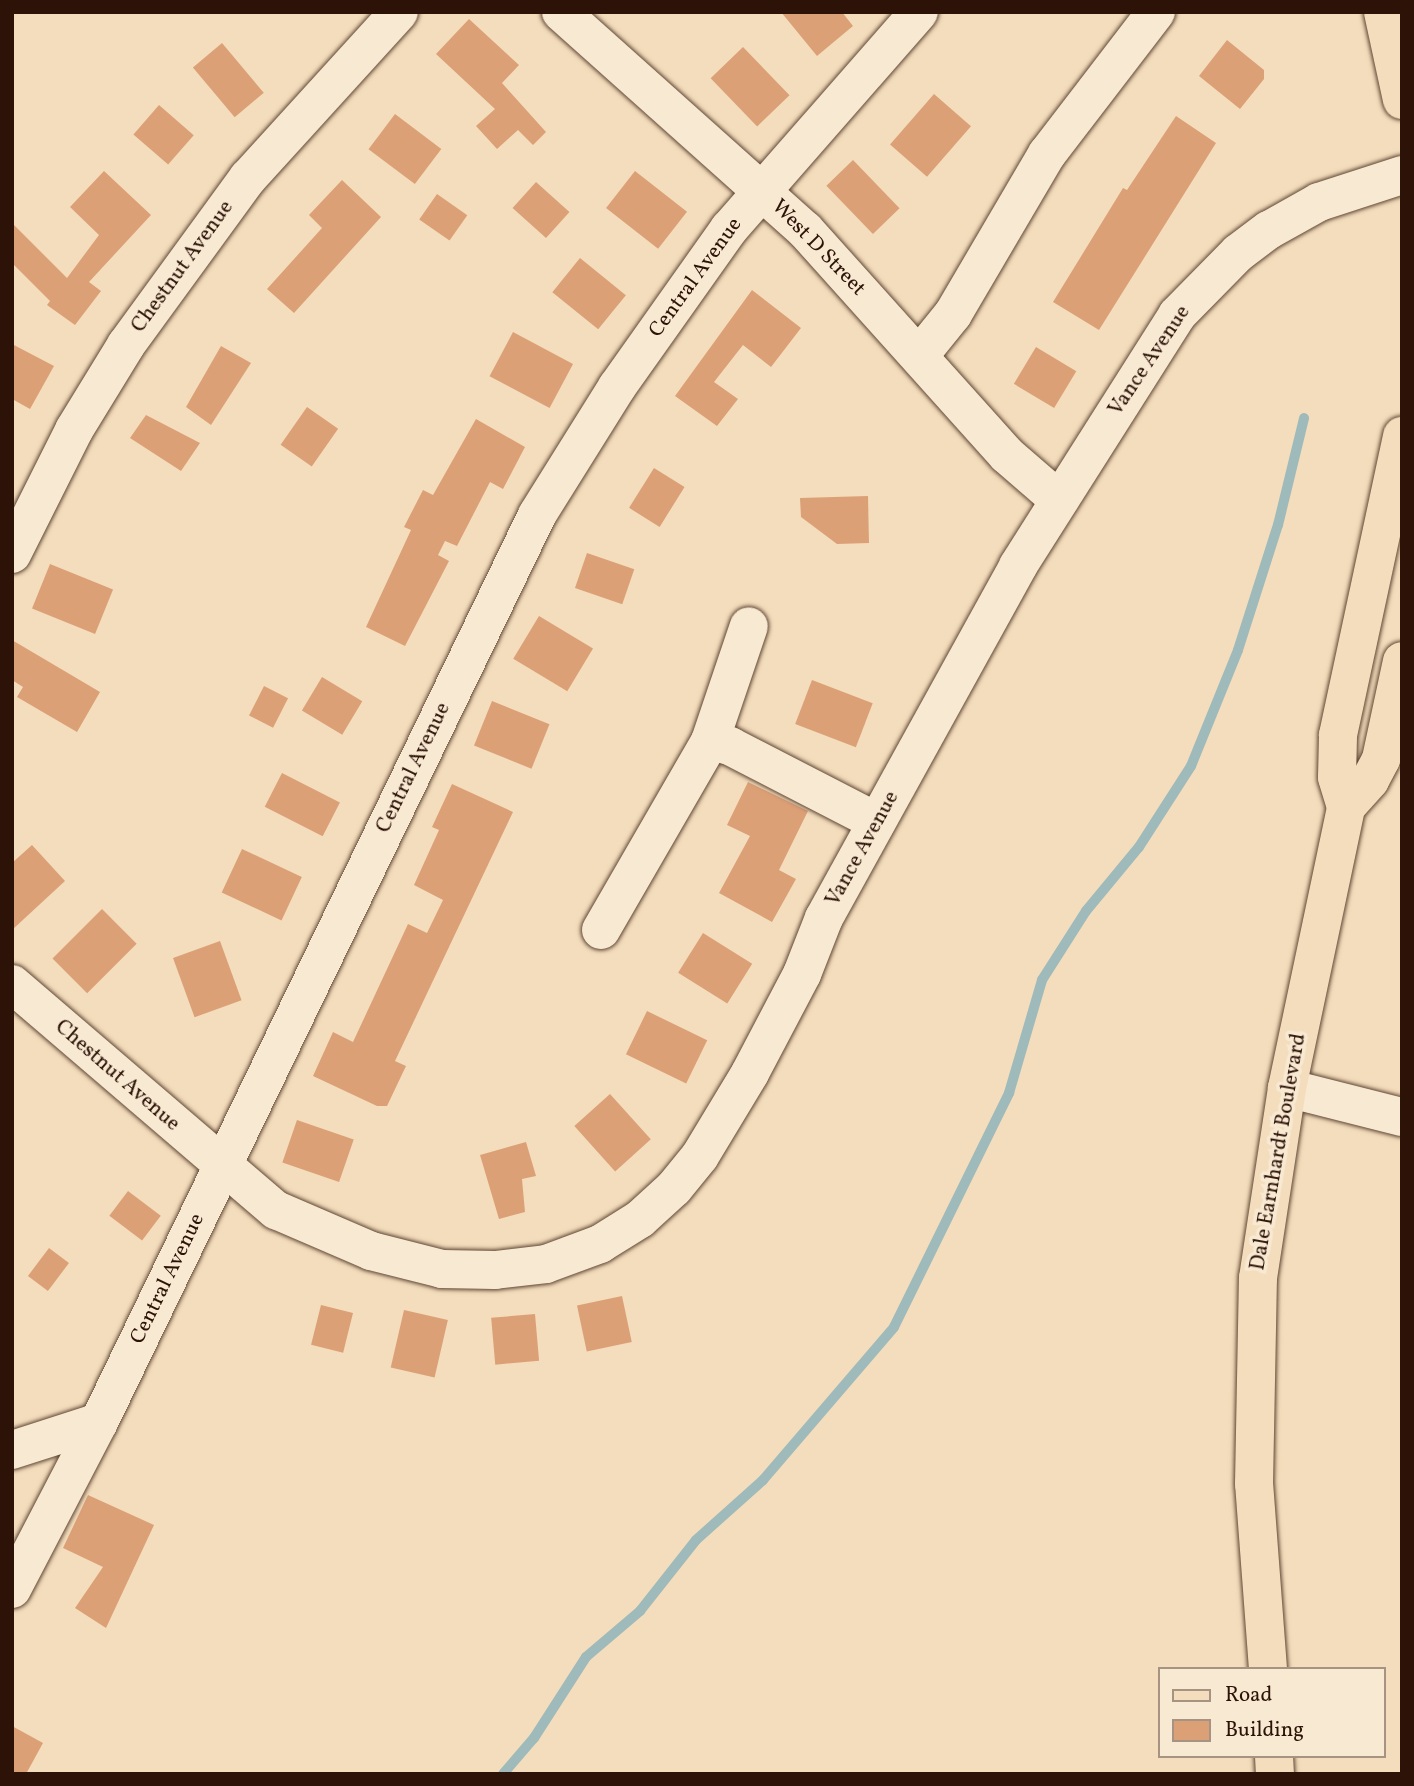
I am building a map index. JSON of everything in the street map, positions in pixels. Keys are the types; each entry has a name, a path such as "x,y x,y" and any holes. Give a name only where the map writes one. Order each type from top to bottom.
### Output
{"main road":[{"path":"1383,12 1402,100"},
{"name":"Dale Earnhardt Boulevard","path":"1268,1667 1254,1484 1253,1375 1258,1278 1287,1088 1346,807 1337,777 1338,735 1402,436"},
{"name":"Dale Earnhardt Boulevard","path":"1346,807 1370,780 1381,759 1402,661"}],"street":[{"name":"Chestnut Avenue","path":"12,554 74,430 126,345 248,178 399,12"},
{"name":"West D Street","path":"561,12 763,190 1007,454 1059,500"},
{"name":"Central Avenue","path":"12,1589 99,1422 537,515 617,387 763,190 919,12"},
{"path":"919,356 953,314 1047,154 1156,12"},
{"name":"Vance Avenue","path":"222,1167 276,1210 371,1251 442,1269 495,1270 546,1264 600,1244 640,1219 674,1188 700,1156 750,1073 802,974 824,918 877,822 1059,500 1177,315 1238,253 1319,202 1402,175"},
{"path":"601,930 710,741 749,626"},
{"path":"710,741 730,746 877,822"},
{"name":"Chestnut Avenue","path":"12,985 222,1167"},
{"path":"1287,1088 1402,1116"},
{"path":"12,1450 99,1422"}],"building":[{"path":"781,12 842,12 853,26 817,56"},
{"path":"469,19 519,65 502,83 546,132 533,145 518,130 497,149 476,126 495,109 436,54"},
{"path":"1227,40 1264,70 1264,79 1240,109 1199,76"},
{"path":"222,43 264,93 235,117 193,67"},
{"path":"743,47 790,95 757,126 711,78"},
{"path":"934,94 971,126 927,177 890,145"},
{"path":"159,105 194,135 168,165 133,134"},
{"path":"395,114 441,149 415,184 369,149"},
{"path":"1176,116 1216,143 1099,330 1053,302 1123,188 1127,190"},
{"path":"853,160 900,208 873,234 826,186"},
{"path":"104,171 151,215 89,282 101,291 75,325 47,305 50,301 12,263 12,223 67,278 99,235 70,207"},
{"path":"635,171 687,212 658,249 606,208"},
{"path":"342,180 381,217 294,313 267,289 322,228 309,215"},
{"path":"536,182 569,212 546,238 513,208"},
{"path":"437,194 467,215 450,241 419,219"},
{"path":"580,258 626,295 598,329 552,292"},
{"path":"752,290 801,328 771,367 743,345 714,382 738,399 717,426 675,396"},
{"path":"513,332 573,364 550,408 490,376"},
{"path":"12,344 54,366 30,409 12,399"},
{"path":"221,346 251,363 211,425 186,407"},
{"path":"1036,347 1076,371 1054,408 1014,384"},
{"path":"307,407 338,429 312,466 281,445"},
{"path":"146,415 200,443 181,471 130,438"},
{"path":"476,419 525,447 503,489 490,482 457,546 445,541 438,555 449,561 405,646 366,627 411,530 404,527 423,490 433,495"},
{"path":"654,468 685,487 660,527 629,508"},
{"path":"868,496 869,543 837,544 801,517 800,498"},
{"path":"587,553 634,569 622,604 575,588"},
{"path":"50,564 113,589 95,634 32,609"},
{"path":"539,616 593,648 567,691 513,659"},
{"path":"12,640 100,692 77,732 17,697 23,687 12,680"},
{"path":"322,677 362,701 342,735 302,710"},
{"path":"812,680 873,703 856,747 795,724"},
{"path":"264,686 288,698 273,728 249,715"},
{"path":"492,701 549,724 532,769 474,746"},
{"path":"282,773 340,803 323,836 265,807"},
{"path":"748,782 808,811 779,870 796,879 772,922 719,893 750,836 727,825"},
{"path":"452,784 513,812 395,1061 406,1066 387,1106 377,1106 313,1076 333,1032 353,1042 408,924 427,933 443,900 414,885 439,830 432,827"},
{"path":"32,845 65,881 12,930 12,863"},
{"path":"242,849 302,877 282,920 222,893"},
{"path":"102,909 137,944 87,993 53,958"},
{"path":"703,933 752,964 727,1004 678,973"},
{"path":"220,941 242,1000 195,1017 173,958"},
{"path":"647,1011 707,1040 686,1084 626,1054"},
{"path":"610,1094 651,1139 615,1171 574,1126"},
{"path":"297,1120 354,1140 339,1182 282,1163"},
{"path":"526,1142 536,1176 522,1179 525,1212 499,1219 480,1155"},
{"path":"128,1191 161,1216 142,1240 109,1216"},
{"path":"49,1248 69,1263 48,1291 28,1276"},
{"path":"622,1296 632,1342 587,1352 577,1306"},
{"path":"321,1305 353,1313 343,1353 311,1345"},
{"path":"404,1310 448,1320 435,1378 391,1367"},
{"path":"535,1314 539,1361 495,1365 491,1318"},
{"path":"88,1495 154,1525 106,1628 75,1608 103,1567 63,1548"},
{"path":"12,1726 43,1743 26,1774 12,1774"}],"waterway":[{"path":"503,1774 534,1738 586,1657 640,1611 696,1540 763,1480 894,1327 1009,1093 1042,980 1086,911 1139,847 1191,766 1238,650 1278,525 1304,418"}]}
